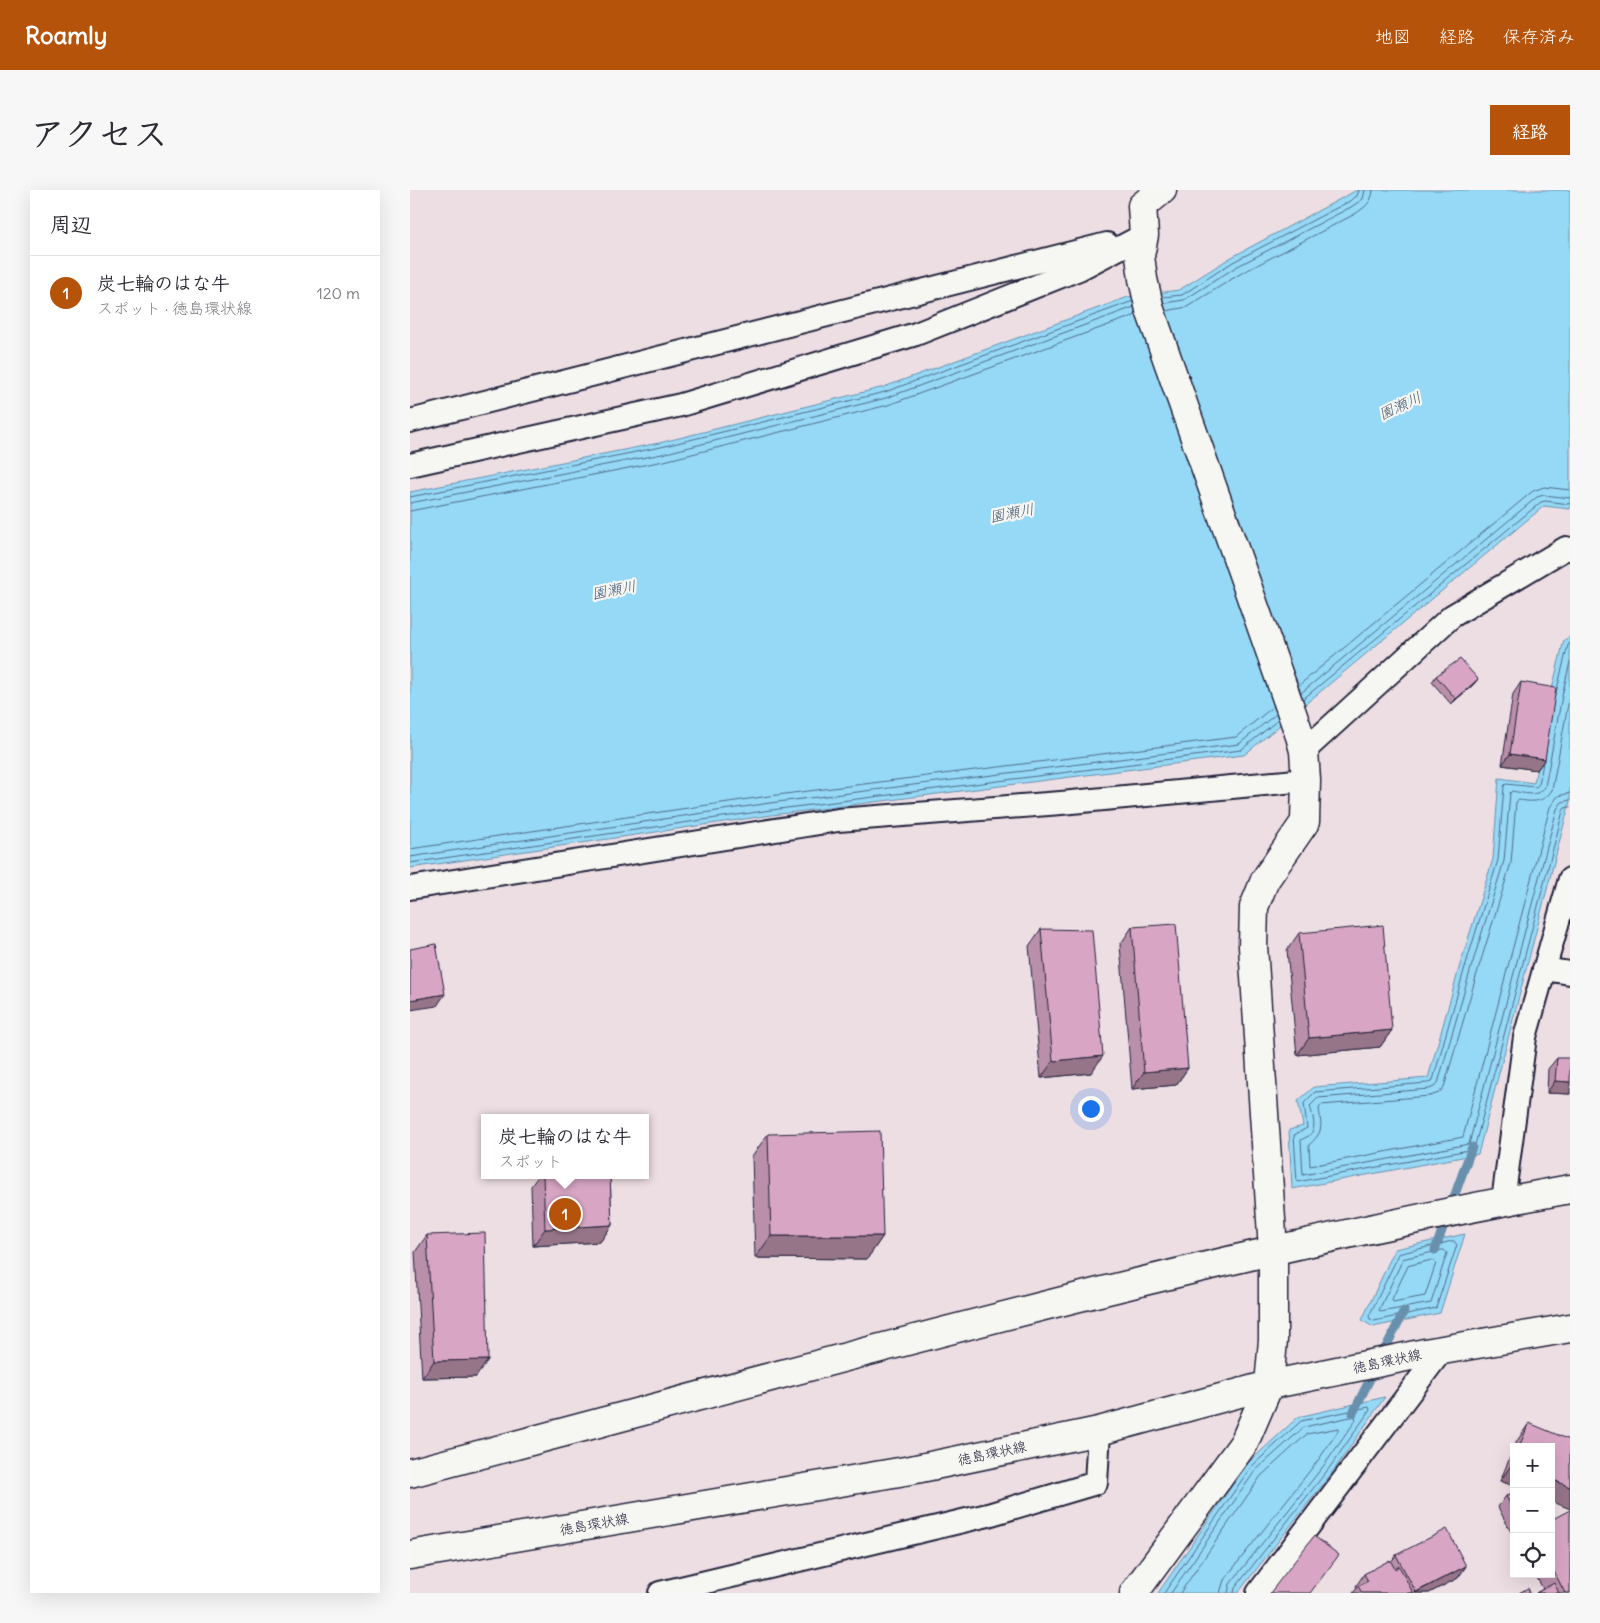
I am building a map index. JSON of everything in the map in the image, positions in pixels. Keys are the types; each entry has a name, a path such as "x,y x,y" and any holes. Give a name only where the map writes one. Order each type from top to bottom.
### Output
{"main road":[{"path":"1134,1593 1244,1443 1269,1385 1273,1340 1273,1250 1253,946 1254,907 1265,880 1304,822 1306,780 1302,743 1150,310 1143,279 1142,206 1162,190"},
{"path":"410,1473 696,1398 861,1352 1273,1250 1365,1229 1570,1189"},
{"name":"徳島環状線","path":"410,1555 911,1470 1099,1431 1269,1385 1434,1352 1570,1328"}],"street":[{"path":"410,421 1142,246"},
{"path":"410,466 681,404 916,334 1142,246"},
{"path":"1302,743 1452,616 1566,548 1570,549"},
{"path":"410,888 838,820 1061,803 1306,780"},
{"path":"1490,1204 1525,1037 1570,879"},
{"path":"1544,969 1570,973"},
{"path":"1258,1593 1434,1352"},
{"path":"660,1593 988,1515 1096,1483 1099,1431"}],"water":[{"name":"園瀬川","path":"1357,190 1570,190 1570,509 1544,506 1244,755 772,815 410,868 410,492 659,443 884,387 1128,297 1179,290 1230,258"},
{"path":"1570,637 1570,801 1478,1154 1292,1189 1289,1130 1303,1126 1298,1101 1314,1087 1428,1078 1493,859 1499,778 1534,783 1551,693 1564,640"},
{"path":"1465,1234 1440,1313 1373,1327 1362,1320 1395,1249"},
{"path":"1385,1397 1334,1470 1238,1593 1158,1593 1247,1464 1298,1417"}],"building":[{"path":"1460,659 1478,679 1456,699 1436,676"},
{"path":"1521,682 1556,688 1545,759 1510,754"},
{"path":"1176,924 1188,1068 1144,1072 1132,927"},
{"path":"1383,925 1392,1030 1309,1038 1299,933"},
{"path":"1041,929 1092,930 1103,1056 1053,1061"},
{"path":"436,944 445,994 410,1000 410,949"},
{"path":"1557,1058 1570,1058 1570,1082 1555,1081"},
{"path":"880,1131 883,1236 771,1236 768,1134"},
{"path":"543,1179 610,1179 612,1225 545,1229"},
{"path":"485,1233 488,1360 434,1361 427,1235"},
{"path":"1529,1423 1570,1440 1570,1487 1555,1481 1555,1443 1521,1443"},
{"path":"1510,1494 1510,1504 1506,1496"},
{"path":"1570,1510 1570,1593 1565,1593 1555,1574 1555,1518"},
{"path":"1447,1529 1466,1566 1416,1592 1396,1555"},
{"path":"1314,1536 1339,1555 1310,1593 1270,1593"},
{"path":"1390,1560 1395,1569 1399,1566 1413,1593 1362,1593 1358,1586 1368,1581 1364,1574"},
{"path":"1554,1583 1559,1593 1536,1593"},
{"path":"1528,1588 1530,1593 1519,1593"}],"waterway":[{"path":"1435,1250 1472,1147"},
{"path":"1381,1357 1404,1311"},
{"path":"1353,1413 1375,1369"}],"place":[{"name":"炭七輪のはな牛","path":"565,1214"}]}
